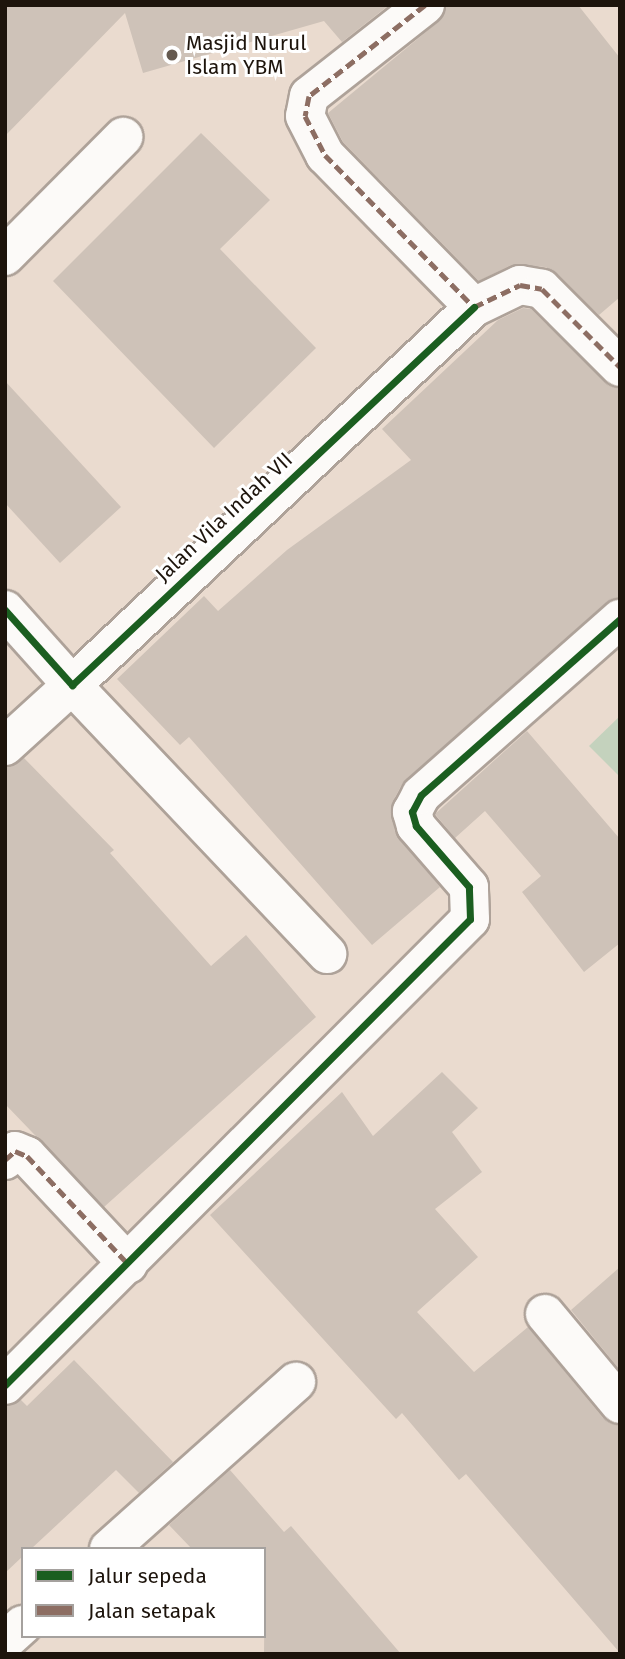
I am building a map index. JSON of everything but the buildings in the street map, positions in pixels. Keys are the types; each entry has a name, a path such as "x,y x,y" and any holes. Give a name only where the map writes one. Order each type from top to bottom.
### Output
{"street":[{"path":"425,5 309,96 305,117 325,155 474,307"},
{"path":"5,256 122,137"},
{"name":"Jalan Vila Indah VII","path":"5,746 474,307 520,285 542,289 620,368"},
{"path":"5,610 72,685 327,954"},
{"path":"5,1385 470,919 469,887 416,826 412,812 421,794 620,619"},
{"path":"5,1160 22,1152 128,1264"},
{"path":"545,1314 620,1404"},
{"path":"111,1547 296,1382"},
{"path":"5,1641 21,1627"}],"green space":[{"path":"620,716 620,777 589,746"}],"marked path":[{"path":"425,5 309,96 305,116 325,155 474,307 520,285 542,289 620,367"},
{"path":"5,1160 15,1151 27,1156 128,1264"}],"cycle path":[{"path":"5,610 72,685 474,307"},
{"path":"5,1385 470,919 469,887 416,826 412,812 421,795 620,619"}],"place":[{"name":"Masjid Nurul Islam YBM","path":"172,55"}]}
